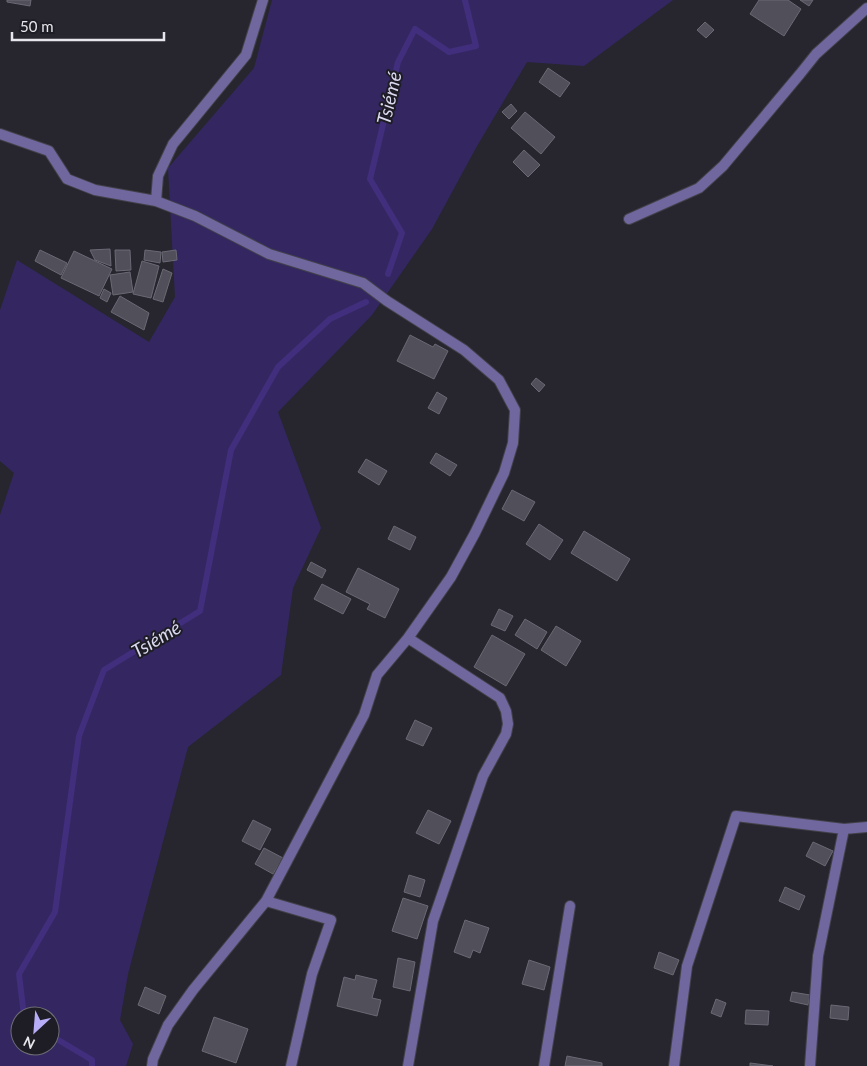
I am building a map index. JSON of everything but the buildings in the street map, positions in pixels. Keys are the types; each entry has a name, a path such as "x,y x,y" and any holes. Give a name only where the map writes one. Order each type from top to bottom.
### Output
{"street":[{"path":"156,202 158,176 173,144 246,55 263,0"},
{"path":"629,219 699,188 723,166 816,54 867,8"},
{"path":"0,134 49,151 68,179 95,190 156,202 195,216 268,254 363,283 387,301 464,350 499,380 515,410 514,443 504,473 451,577 408,638 378,675 364,715 266,901 192,990 168,1025 152,1066"},
{"path":"408,638 500,698 506,711 508,724 506,734 484,776 432,921 408,1066"},
{"path":"674,1066 687,966 736,816 844,829 867,827"},
{"path":"810,1066 818,956 844,829"},
{"path":"266,901 331,920 312,974 291,1066"},
{"path":"544,1066 570,906"}],"shaded area":[{"path":"272,0 673,0 584,66 527,62 477,146 432,229 372,315 278,412 321,528 293,588 281,675 188,747 128,974 120,1020 133,1044 126,1066 0,1066 0,515 14,473 0,461 0,310 17,260 149,342 175,297 168,168 254,68"}],"waterway":[{"name":"Tsiémé","path":"388,274 402,233 370,179 398,62 415,29 449,52 476,46 465,0"},
{"name":"Tsiémé","path":"23,1006 19,974 55,912 79,736 104,670 200,611 231,450 278,367 330,319 366,302"},
{"name":"Tsiémé","path":"60,1041 92,1060 92,1066"}]}
